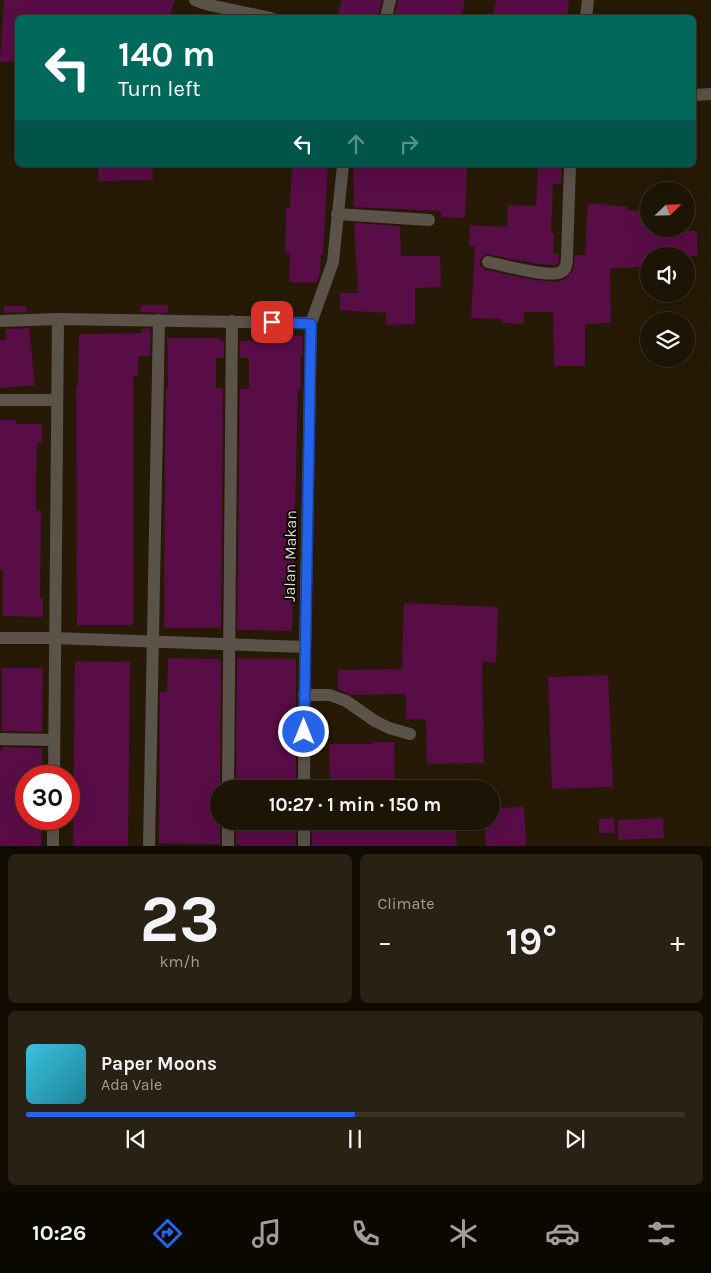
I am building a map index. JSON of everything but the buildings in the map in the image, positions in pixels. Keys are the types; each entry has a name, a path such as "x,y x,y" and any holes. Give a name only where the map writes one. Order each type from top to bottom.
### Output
{"street":[{"path":"195,0 208,5 256,15"},
{"path":"387,15 390,0"},
{"path":"586,15 588,0"},
{"path":"696,95 711,94"},
{"name":"Jalan Makan","path":"304,780 304,648 311,324 333,262 342,167"},
{"path":"488,262 555,274 563,271 567,266 570,167"},
{"path":"337,214 429,220"},
{"path":"0,321 58,319 311,324"},
{"path":"54,765 58,319"},
{"path":"149,846 159,320"},
{"path":"228,780 232,321"},
{"path":"0,400 58,400"},
{"path":"0,638 54,638 304,648"},
{"path":"304,694 330,695 346,701 375,721 389,728 410,734"},
{"path":"0,739 54,740"},
{"path":"53,830 53,846"},
{"path":"228,830 228,846"},
{"path":"304,830 304,846"}],"route":[{"path":"272,322 311,324 304,732"}]}
